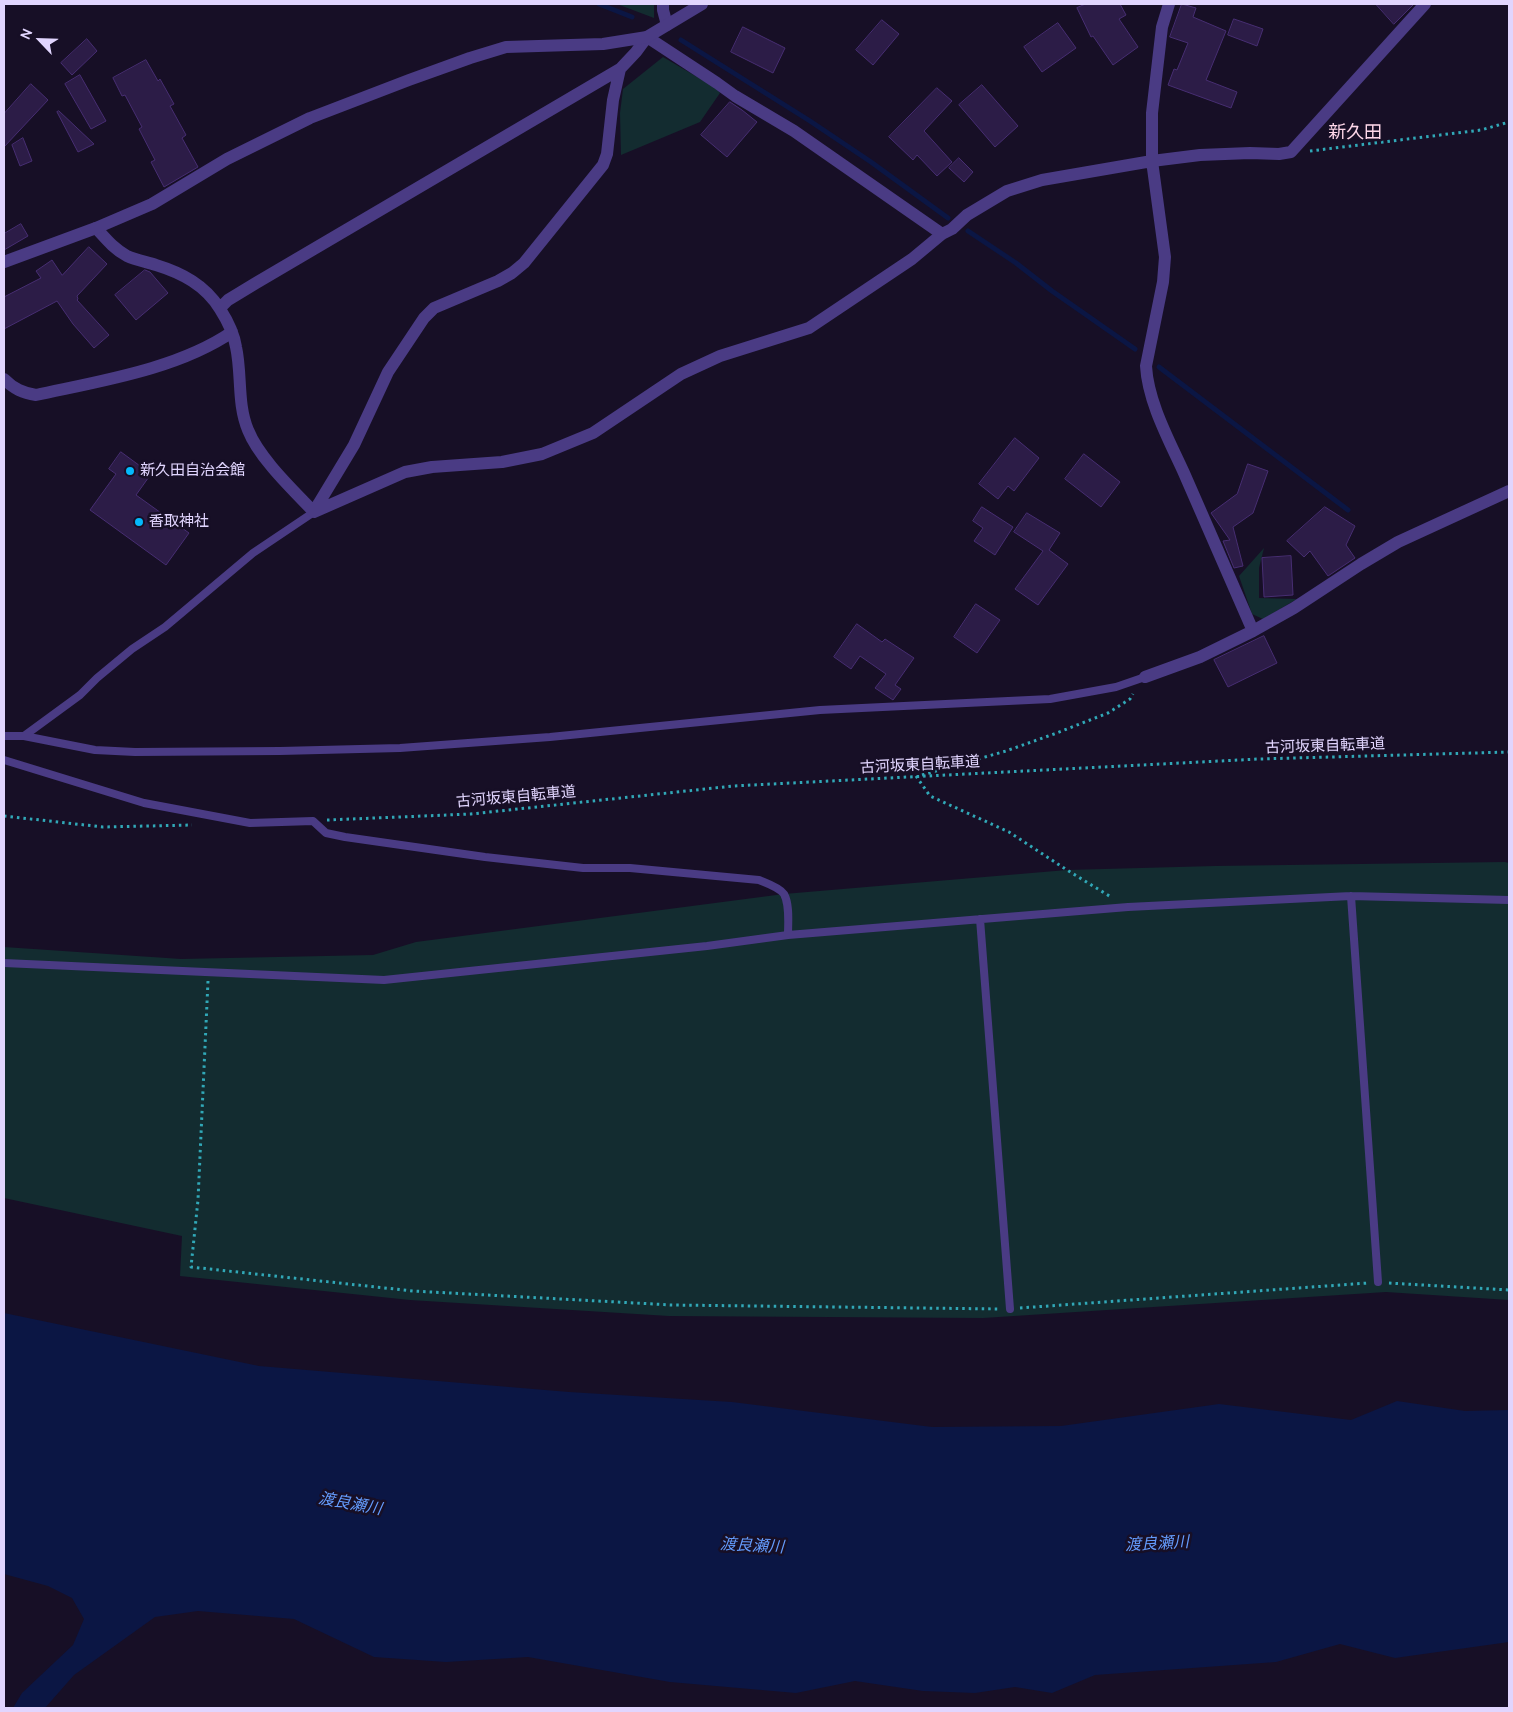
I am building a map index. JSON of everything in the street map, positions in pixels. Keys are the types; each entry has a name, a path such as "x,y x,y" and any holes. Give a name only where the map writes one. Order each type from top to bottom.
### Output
{"street":[{"path":"664,4 663,10 667,25"},
{"path":"4,262 96,228 152,204 227,160 310,118 470,58 506,47 603,44 647,37 702,4"},
{"path":"1168,4 1162,27 1152,113 1152,162 1165,256 1163,282 1146,366 1147,379 1152,397 1172,446 1253,630"},
{"path":"314,512 405,472 432,466 502,462 542,454 593,433 680,374 720,356 809,328 912,259 942,234 952,229 967,215 1006,192 1042,180 1200,155 1291,152 1425,4"},
{"path":"220,308 228,300 256,283 620,69 647,37"},
{"path":"647,37 735,96 794,131 942,234"},
{"path":"314,512 354,445 388,372 424,318 434,308 498,281 524,263 603,165 607,154 613,100 620,69"},
{"path":"96,228 114,248 129,257 169,268 187,276 203,288 220,308 232,332 237,348 243,410 248,430 277,472 314,512"},
{"path":"4,379 23,393 36,395 123,376 194,354 215,344 232,332"},
{"path":"1145,677 1200,657 1253,630 1294,608 1398,542 1509,491"}],"lane":[{"path":"24,736 80,695 132,649 165,628 253,553 314,512"},
{"path":"4,736 24,736 95,750 135,752 280,752 400,748 550,737 820,710 1050,700 1101,690 1145,677"},
{"path":"4,760 144,803 250,823 313,821 326,833 345,838 484,857 583,868 630,868 759,880 784,894 788,935"},
{"path":"1351,896 1378,1282"},
{"path":"4,963 384,980 707,946 788,935 1128,907 1351,896 1509,900"},
{"path":"980,919 1010,1309"}],"path":[{"path":"1291,152 1313,151 1481,130 1509,122"},
{"path":"1128,907 1009,832 930,796 914,777 1006,751 1108,713 1130,699 1145,677"},
{"name":"古河坂東自転車道","path":"334,820 471,814 733,786 1259,759 1509,752"},
{"path":"4,816 103,827 197,825"},
{"path":"209,973 198,1200 191,1267 413,1291 662,1304 1010,1309 1378,1282 1509,1290"}],"green space":[{"path":"617,4 654,4 654,18"},
{"path":"663,57 716,88 720,93 700,122 621,155 620,113 623,89"},
{"path":"1264,548 1259,568 1259,598 1297,599 1263,619 1252,614 1239,576"},
{"path":"1509,863 1509,1300 1386,1292 983,1318 669,1316 410,1300 180,1276 182,1236 4,1198 4,947 181,959 373,955 416,942 784,894 1067,870"}],"water":[{"name":"渡良瀬川","path":"4,1313 259,1366 569,1392 732,1402 932,1427 1061,1426 1219,1404 1351,1420 1397,1401 1465,1411 1509,1410 1509,1642 1395,1658 1340,1644 1276,1662 1095,1675 1052,1693 1015,1687 975,1693 923,1691 855,1681 796,1693 670,1682 528,1657 446,1662 374,1657 294,1619 198,1611 155,1617 74,1675 45,1708 13,1708 22,1693 73,1645 84,1619 72,1598 48,1586 4,1574"}],"building":[{"path":"1086,4 1120,4 1126,15 1119,19 1138,47 1113,65 1093,36 1091,37 1077,8"},
{"path":"1182,4 1196,8 1193,17 1226,31 1206,80 1237,92 1231,108 1168,85 1174,69 1177,70 1188,43 1170,37"},
{"path":"1376,4 1414,4 1394,24"},
{"path":"1234,19 1263,29 1257,46 1228,35"},
{"path":"882,20 899,34 873,65 856,50"},
{"path":"1058,23 1076,48 1042,72 1024,47"},
{"path":"743,27 785,48 773,73 731,52"},
{"path":"87,39 97,51 72,75 61,63"},
{"path":"146,60 158,81 160,79 174,104 170,106 186,135 182,138 198,167 164,187 151,162 155,160 139,129 142,127 125,95 122,96 113,78"},
{"path":"80,75 106,121 91,129 65,84"},
{"path":"31,84 48,100 4,147 4,114"},
{"path":"982,85 1018,126 995,147 959,105"},
{"path":"937,88 952,101 924,131 952,162 937,176 917,155 913,160 889,137"},
{"path":"730,102 757,122 727,157 701,135"},
{"path":"59,111 94,144 78,152 57,112"},
{"path":"23,138 32,161 20,166 12,145"},
{"path":"959,158 973,172 964,182 949,168"},
{"path":"21,224 28,236 4,250 4,234"},
{"path":"89,247 107,264 77,296 77,300 109,335 94,348 73,324 57,301 4,329 4,297 41,278 36,271 52,260 62,275"},
{"path":"145,270 150,272 168,293 136,320 115,295"},
{"path":"1015,438 1039,458 1014,491 1008,486 998,499 979,484"},
{"name":"香取神社","path":"121,452 151,474 136,495 189,533 166,565 90,510 116,474 109,469"},
{"path":"1084,454 1120,482 1101,507 1065,479"},
{"path":"1248,464 1268,471 1253,513 1233,527 1243,566 1234,568 1223,541 1230,540 1211,513 1237,494"},
{"path":"982,507 1013,527 995,555 974,541 983,528 973,521"},
{"path":"1325,507 1355,526 1346,545 1355,558 1328,576 1310,551 1304,557 1287,541"},
{"path":"1027,513 1060,533 1049,550 1068,564 1038,605 1015,589 1043,551 1014,532"},
{"path":"1291,556 1293,595 1264,597 1262,558"},
{"path":"976,604 1000,620 977,653 954,637"},
{"path":"857,624 882,642 885,639 914,658 895,685 901,689 893,700 875,688 886,674 860,656 851,669 834,657"},
{"path":"1264,636 1277,663 1228,687 1214,660"}],"waterway":[{"path":"599,4 632,17"},
{"path":"681,40 810,121 871,162 948,218"},
{"path":"968,231 1016,263 1052,291 1135,349"},
{"path":"1159,367 1348,510"}],"place":[{"name":"新久田自治会館","path":"130,471"},
{"name":"香取神社","path":"139,522"}],"district":[{"name":"新久田","path":"1355,133"}]}
